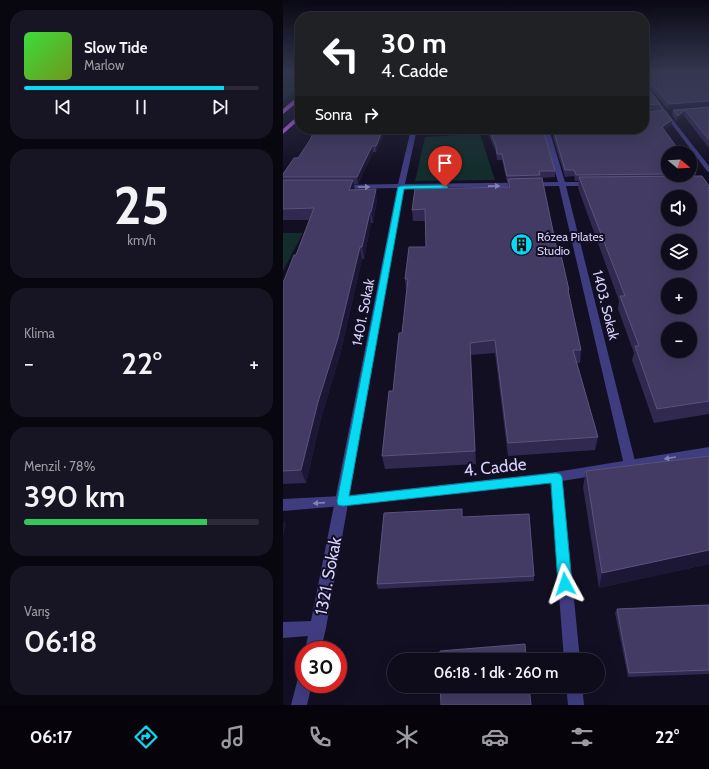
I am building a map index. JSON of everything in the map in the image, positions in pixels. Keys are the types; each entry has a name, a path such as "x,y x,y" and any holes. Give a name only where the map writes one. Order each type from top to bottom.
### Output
{"main road":[{"path":"283,112 291,105"},
{"path":"283,132 295,121"}],"street":[{"path":"661,105 709,170"},
{"path":"659,113 674,112"},
{"name":"1401. Sokak","path":"343,501 401,187 413,134"},
{"name":"1403. Sokak","path":"547,134 562,185 630,465"},
{"path":"330,187 601,184"},
{"name":"4. Cadde","path":"283,505 343,501 556,477 709,452"},
{"path":"556,477 571,653"},
{"name":"1321. Sokak","path":"315,641 343,501"},
{"path":"283,630 318,628"},
{"path":"299,705 302,693"},
{"path":"575,693 576,705"}],"green space":[{"path":"480,134 495,180 415,181 425,137"},
{"path":"283,233 303,233 283,271"}],"building":[{"path":"709,107 709,140 685,110 678,116 673,110"},
{"path":"664,110 672,120 662,127 676,146 661,146 661,174 576,175 574,170 565,170 555,134 649,134 649,112"},
{"path":"313,134 381,134 376,146 372,146 357,177 283,177 283,174 294,158 298,158"},
{"path":"491,134 544,134 555,171 539,171 540,175 507,176 502,154 497,154 496,146"},
{"path":"661,176 661,182 697,182 697,176 702,176 709,186 709,401 657,409 635,346 639,346 620,296 625,296 579,177"},
{"path":"542,178 558,255 561,255 569,290 581,350 573,350 598,437 508,443 495,340 470,343 475,451 382,456 389,391 393,391 399,333 402,333 408,279 405,279 409,247 426,247 425,209 412,210 415,189 510,187 508,179"},
{"path":"283,180 353,180 349,190 376,189 338,338 318,402 301,470 283,471 283,283 294,255 296,255 314,208 283,209"},
{"path":"709,456 709,550 602,573 586,471"},
{"path":"462,509 462,517 529,514 534,576 377,584 384,513"},
{"path":"709,605 709,670 629,673 617,609"},
{"path":"525,644 526,653 440,653 440,651"},
{"path":"440,693 530,693 531,705 441,705"}],"place":[{"name":"Rózea Pilates Studio","path":"521,244"}],"route":[{"path":"445,187 401,187 343,501 556,477 565,584"}]}
